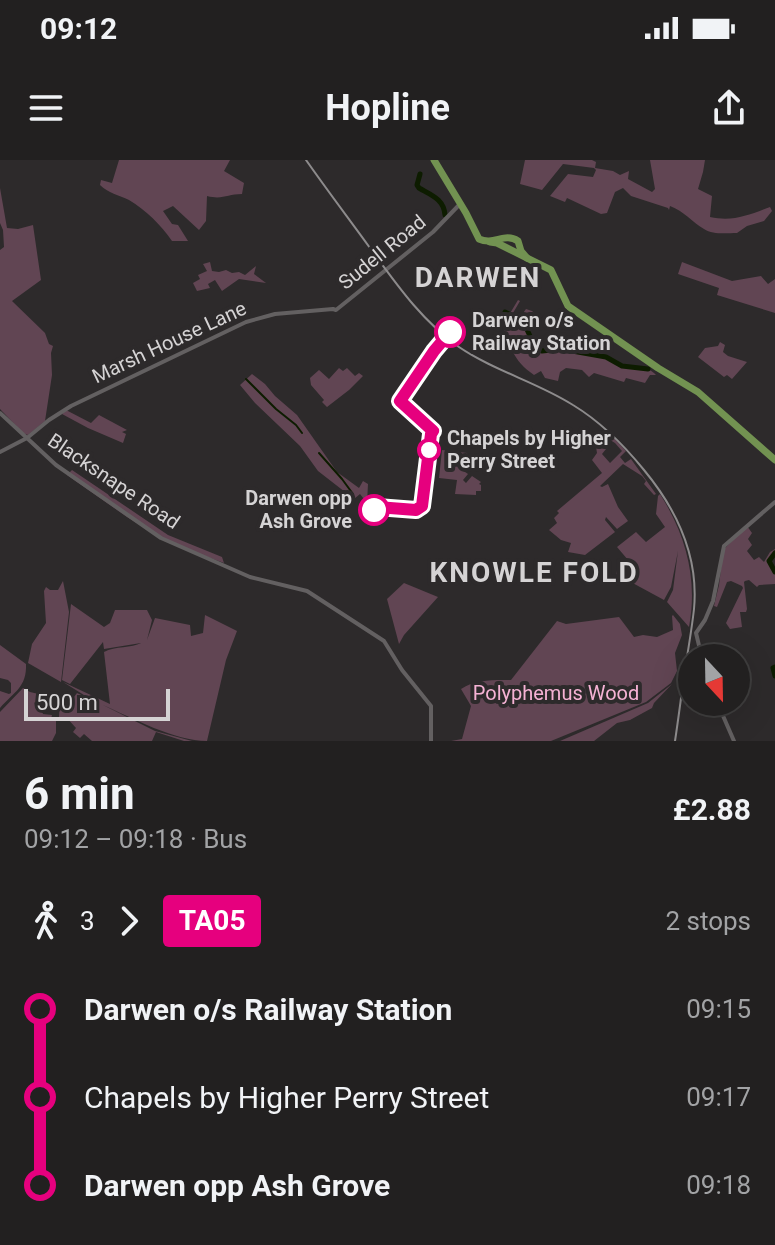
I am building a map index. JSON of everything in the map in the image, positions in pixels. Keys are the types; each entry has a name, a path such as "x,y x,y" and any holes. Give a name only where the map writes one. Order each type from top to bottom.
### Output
{"highway":[{"path":"434,160 480,240 501,242 512,237 517,239 528,258"},
{"path":"501,242 549,268 568,306 698,392 775,460"}],"street":[{"name":"Sudell Road","path":"336,310 433,232 461,204"},
{"name":"Marsh House Lane","path":"0,452 27,438 71,406 259,317 336,310"},
{"name":"Blacksnape Road","path":"0,413 56,465 161,538 250,577 310,592 384,641 402,670 431,706 431,741"},
{"path":"699,644 696,633 713,601 724,546 775,502"},
{"path":"723,716 734,741"}],"green space":[{"path":"119,160 230,160 224,171 244,183 242,194 207,196 206,221 199,230 173,206 163,211 172,224 178,225 188,241 172,241 141,208 100,185 101,180 112,183"},
{"path":"525,160 592,160 596,162 595,168 620,175 629,171 628,179 652,192 655,189 650,160 705,160 698,189 712,196 710,217 734,218 770,207 772,211 764,221 737,233 716,233 704,229 675,208 670,206 669,210 631,196 623,188 615,192 607,213 601,214 567,198 565,202 550,196 568,174 593,177 594,168 563,164 542,190 520,184"},
{"path":"0,188 7,228 33,225 41,280 12,301 45,333 53,346 45,421 28,435 0,409 0,250 4,247"},
{"path":"210,262 212,271 226,270 245,275 256,266 254,274 266,283 239,279 222,291 215,280 208,284 210,288 197,291 193,283 200,279 198,275 207,271 203,264"},
{"path":"682,262 732,281 761,276 768,284 775,279 775,313 717,295 719,288 678,274"},
{"path":"518,300 513,313 521,316 526,309 541,319 537,326 521,317 519,319 529,335 531,347 542,351 596,354 620,366 646,369 656,375 650,375 645,383 626,378 624,382 594,373 589,377 582,370 566,368 560,372 558,381 545,378 541,371 534,375 516,358 512,350 518,346 508,338 500,321 504,313 509,315"},
{"path":"720,342 725,345 723,352 728,356 747,362 732,379 727,375 724,377 698,357 705,348 718,346"},
{"path":"339,368 343,371 347,368 355,376 359,373 363,376 327,407 311,385 310,378 319,370 329,379"},
{"path":"252,374 297,415 337,472 359,488 363,481 368,484 367,503 360,494 354,499 318,471 300,446 255,403 240,385"},
{"path":"66,410 91,423 99,415 127,430 122,432 126,434 123,443 62,414"},
{"path":"611,435 626,451 620,457 625,463 631,459 656,494 644,484 646,481 642,476 623,464 600,486 608,484 628,521 617,529 606,517 605,520 615,532 585,555 568,552 571,543 561,540 549,530 557,523 554,518 559,513 557,511 602,473 592,460 597,453 596,447 606,440 610,444 602,454 610,463 622,451 607,438"},
{"path":"442,450 467,453 468,458 473,459 462,470 468,474 463,480 466,483 472,476 481,482 481,491 476,491 476,495 455,494 457,480 439,478"},
{"path":"72,470 168,535 222,557 224,563 169,543 67,475"},
{"path":"660,494 677,525 688,558 692,592 689,627 667,602 673,590 678,551 671,587 664,600 616,574 619,564 625,563 631,575 634,567 617,547 636,532 646,542 665,527 656,514"},
{"path":"747,526 752,533 748,539 752,545 747,551 754,560 759,557 764,562 775,549 769,561 775,573 775,584 757,587 749,580 744,582 747,609 740,612 742,627 730,629 726,623 742,586 727,582 717,607 714,606 724,549"},
{"path":"63,581 69,612 61,682 28,663 32,644 46,623 44,591 46,587 58,590"},
{"path":"404,583 438,597 399,644 387,599"},
{"path":"71,604 104,627 110,623 115,610 147,610 152,620 147,640 155,618 190,625 191,636 203,633 205,615 237,631 226,660 207,741 168,733 103,705 155,731 192,741 156,732 152,741 92,741 84,734 80,738 73,732 76,728 66,717 62,721 59,718 60,696 74,697 77,693 92,700 63,682 110,704 104,652 141,643 104,649 103,642 70,684 62,680"},
{"name":"Polyphemus Wood","path":"672,616 680,624 682,635 675,653 677,671 671,683 646,702 551,741 451,741 462,739 471,706 461,689 479,682 511,680 557,621 566,624 619,617 634,637 657,637 673,630"},
{"path":"0,645 26,664 26,672 22,684 0,708 0,691 11,693 11,683 0,678"},
{"path":"672,684 652,708 617,723 594,741 560,741 648,703"},
{"path":"23,688 43,695 40,706 43,714 52,715 51,719 56,721 52,741 0,741 0,712"}],"waterway":[{"path":"420,174 417,185 439,201 445,215"},
{"path":"505,312 523,321 532,346 542,351 561,349 606,357 622,366 648,369"},
{"path":"246,379 302,433"},
{"path":"319,453 353,494"},
{"path":"775,553 769,561 775,572"},
{"path":"775,667 775,676"}],"railway":[{"path":"306,160 400,289 433,326 472,355 559,397 593,419 628,451 656,485 683,535 695,589 675,741"}],"bus line":[{"name":"TA05","path":"374,510 377,507 416,510 424,502 433,431 400,401 450,332"}],"place":[{"name":"Darwen o/s Railway Station","path":"450,332"},
{"name":"Chapels by Higher Perry Street","path":"429,450"},
{"name":"Darwen opp Ash Grove","path":"374,510"}],"district":[{"name":"DARWEN","path":"478,277"},
{"name":"KNOWLE FOLD","path":"534,572"}]}
